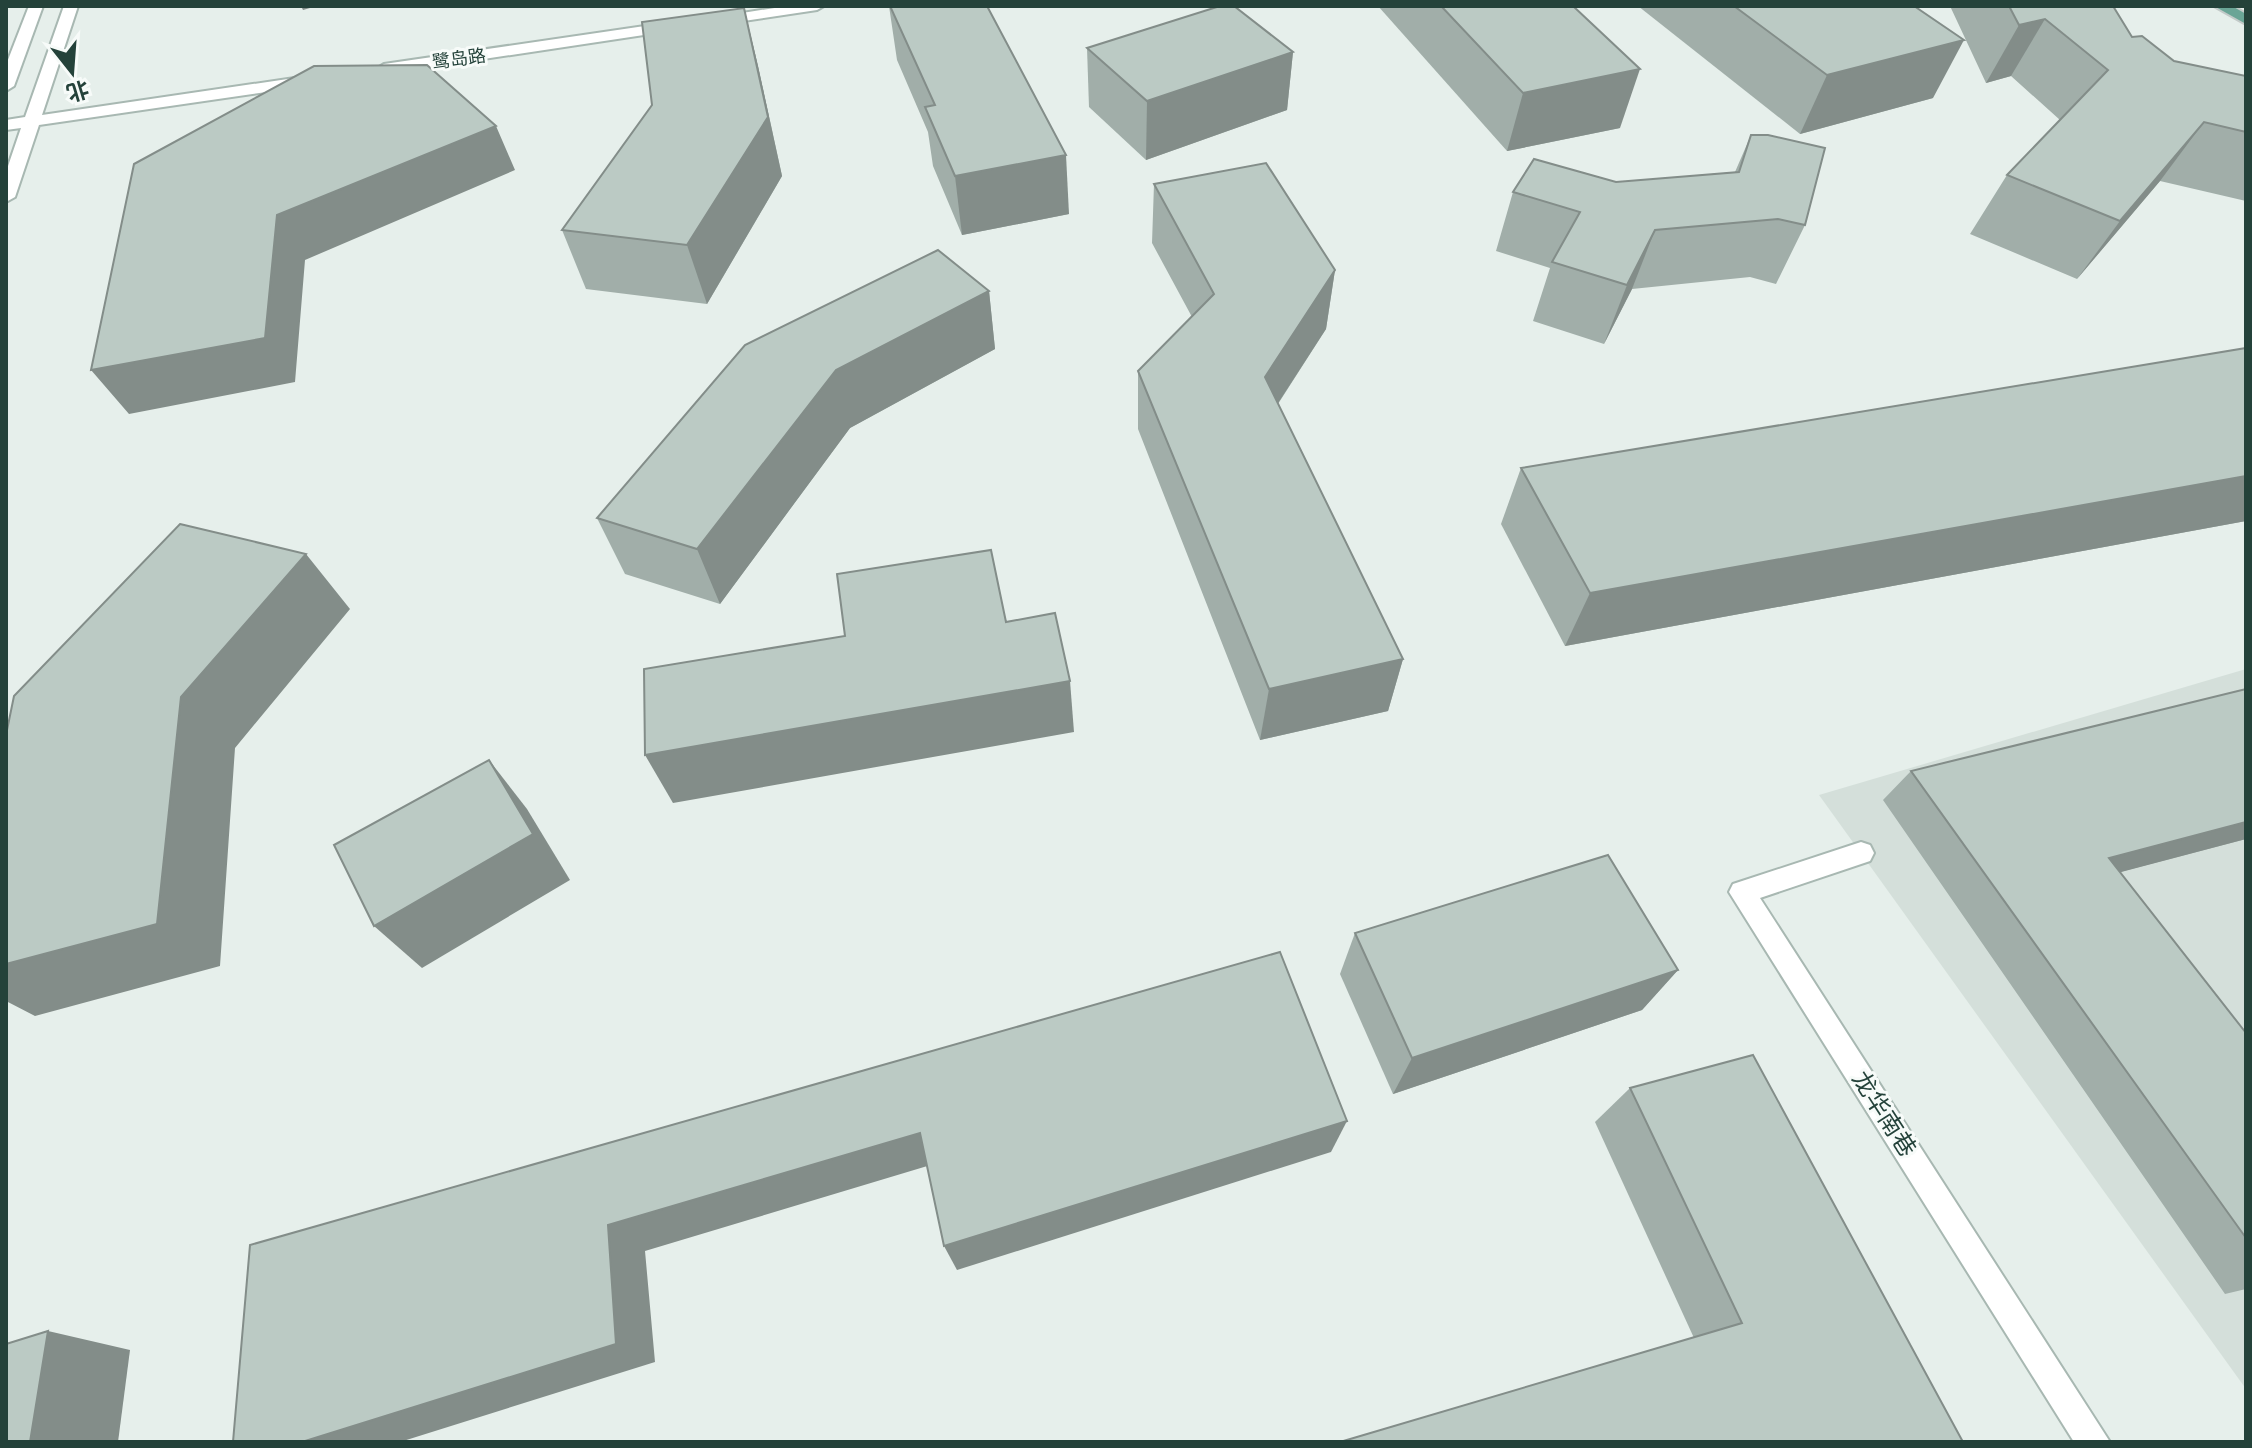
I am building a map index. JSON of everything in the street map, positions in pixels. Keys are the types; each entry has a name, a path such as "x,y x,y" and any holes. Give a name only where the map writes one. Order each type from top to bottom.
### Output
{"main road":[{"path":"2221,6 2246,20"}],"street":[{"path":"6,86 36,6"},
{"path":"6,197 71,6"},
{"name":"鹭岛路","path":"361,73 817,6"},
{"path":"6,125 330,77"},
{"name":"龙华南巷","path":"1861,853 1742,892 2093,1442"}],"shaded area":[{"path":"2246,669 2246,1389 1819,795"}],"building":[{"path":"890,6 987,6 1066,155 955,176 925,107 935,105"},
{"path":"1220,6 1234,6 1293,52 1147,101 1087,48"},
{"path":"1441,6 1573,6 1640,69 1523,93"},
{"path":"1734,6 1914,6 1964,40 1827,75"},
{"path":"2009,6 2113,6 2132,37 2142,36 2174,61 2246,76 2246,132 2204,122 2120,221 2007,175 2108,70 2045,19 2019,25"},
{"path":"744,8 768,117 687,245 562,230 652,105 642,22"},
{"path":"427,65 496,126 277,215 265,338 91,370 134,164 314,66"},
{"path":"1751,135 1768,135 1825,148 1805,225 1778,219 1655,230 1627,285 1552,262 1580,212 1513,192 1534,159 1616,182 1739,172"},
{"path":"1266,163 1335,270 1265,377 1403,659 1269,689 1138,371 1214,294 1154,184"},
{"path":"938,250 989,291 836,370 697,549 597,518 745,345"},
{"path":"2246,348 2246,476 1590,593 1521,468"},
{"path":"180,524 306,554 181,697 157,924 6,964 6,735 14,696"},
{"path":"991,550 1006,622 1055,613 1070,681 645,755 644,669 845,636 837,574"},
{"path":"2246,689 2246,822 2109,858 2246,1033 2246,1238 1911,771"},
{"path":"489,760 533,834 374,926 334,845"},
{"path":"1608,855 1678,970 1412,1058 1355,933"},
{"path":"1280,952 1347,1121 944,1246 920,1133 608,1225 616,1344 302,1442 233,1442 250,1245"},
{"path":"1753,1055 1963,1442 1340,1442 1742,1323 1630,1088"},
{"path":"48,1331 30,1442 6,1442 6,1344"}]}
